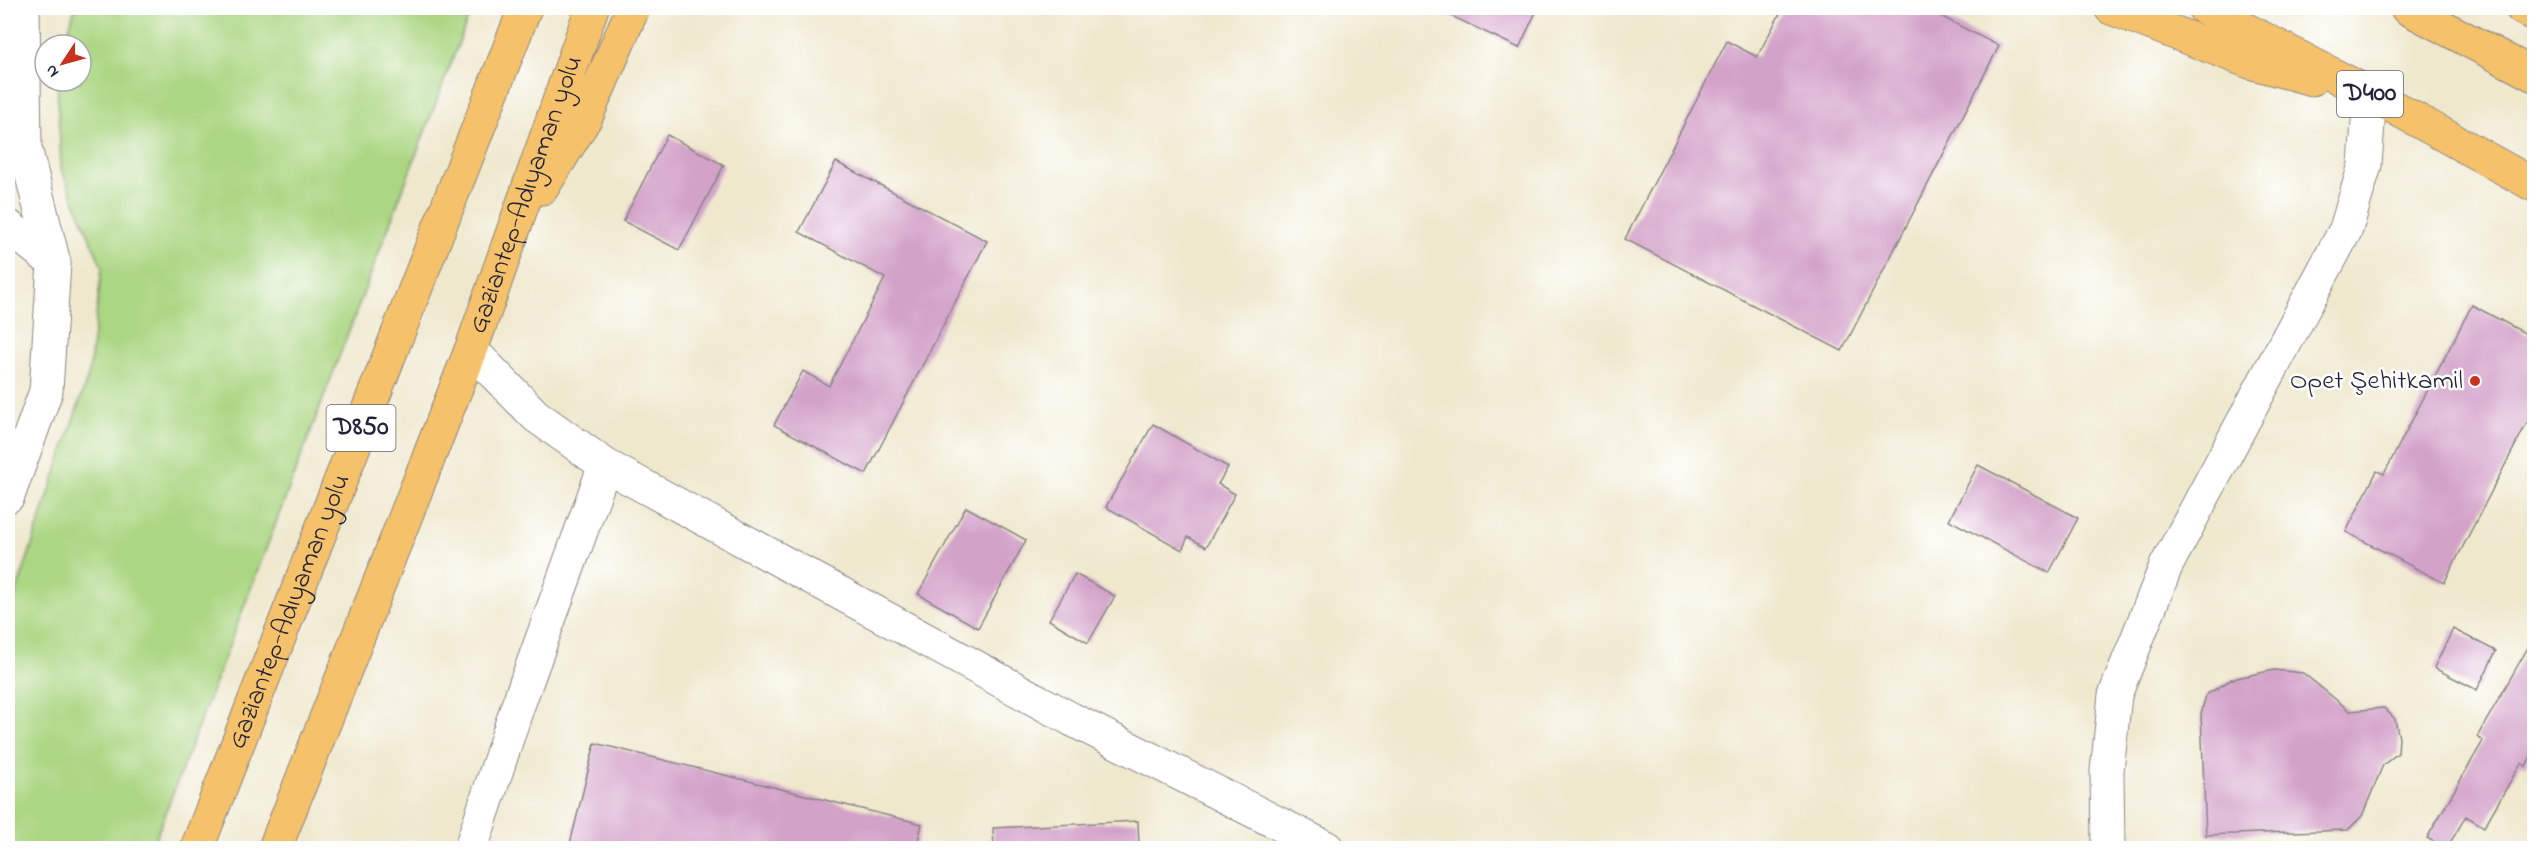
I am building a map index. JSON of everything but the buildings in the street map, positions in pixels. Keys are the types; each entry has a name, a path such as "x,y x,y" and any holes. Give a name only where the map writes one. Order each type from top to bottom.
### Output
{"highway":[{"name":"Gaziantep-Adıyaman yolu","path":"197,849 525,8"},
{"name":"Gaziantep-Adıyaman yolu","path":"275,849 471,350 592,8"},
{"path":"507,243 586,117 633,8"},
{"path":"2110,8 2250,62 2370,94"},
{"name":"D400","path":"2204,8 2370,94 2535,185"},
{"path":"2407,8 2535,75"},
{"path":"2522,8 2535,14"}],"street":[{"path":"8,496 46,391 54,263 25,148 23,8"},
{"path":"2108,849 2107,771 2115,695 2166,566 2346,229 2365,165 2370,94"},
{"path":"8,226 54,263"},
{"path":"471,350 536,416 605,465 1071,719 1327,849"},
{"path":"471,849 517,708 605,465"}],"green space":[{"path":"75,8 472,8 152,848 8,848 8,617 89,373 102,267 61,168 58,93 93,93 93,33 68,33"}],"place":[{"name":"Opet Şehitkamil","path":"2475,381"}]}
